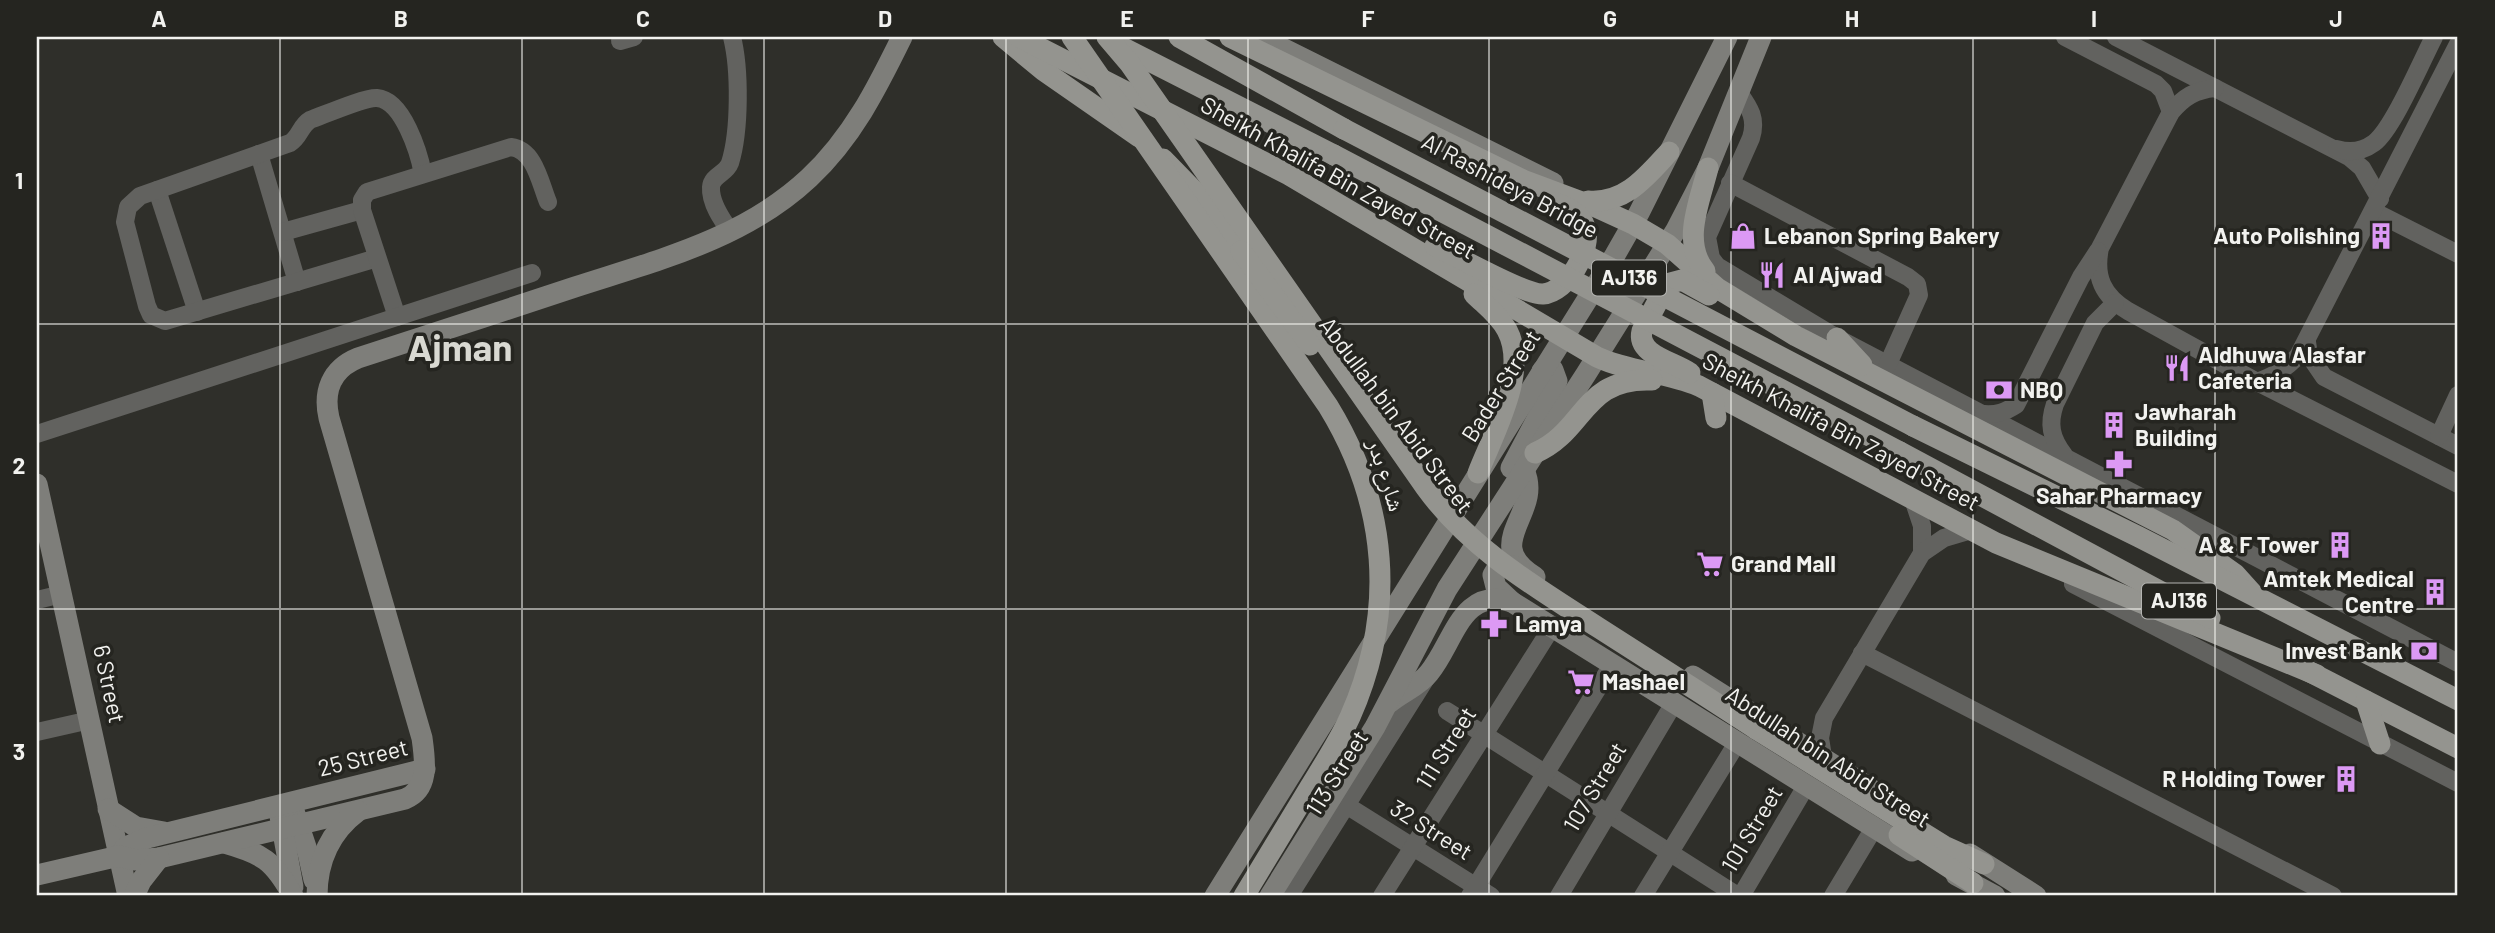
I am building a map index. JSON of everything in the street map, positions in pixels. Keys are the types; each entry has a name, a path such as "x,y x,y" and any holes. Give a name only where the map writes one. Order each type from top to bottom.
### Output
{"main road":[{"path":"425,769 417,716 329,418 326,398 331,380 342,367 358,358 676,254 731,232 772,209 828,159 865,110 902,37"},
{"name":"Abdullah bin Abid Street","path":"1003,37 1044,71 1125,125 1199,196 1419,498 1451,534 1507,580 1983,891"},
{"name":"Sheikh Khalifa Bin Zayed Street","path":"1019,37 1289,175 1597,357 1702,387 1971,530 2034,559 2317,676"},
{"name":"شارع بدر","path":"1072,37 1328,406 1362,472 1375,519 1380,595 1373,646 1359,696 1337,742 1244,896"},
{"name":"Sheikh Khalifa Bin Zayed Street","path":"1101,37 1334,155 1900,452 2317,676 2458,748"},
{"name":"Abdullah bin Abid Street","path":"1107,37 1130,64 1426,488 1454,523 1487,553 1748,737 1806,786 1908,849 1983,891"},
{"name":"Sheikh Khalifa Bin Zayed Street","path":"1179,37 1344,129"},
{"name":"Sheikh Khalifa Bin Zayed Street","path":"1230,37 1523,180 1598,208 1633,225 1667,244 1706,281 1776,325 1879,370 1932,406 2173,530 2225,566 2253,594"},
{"path":"1260,37 1554,183 1589,192 1637,185"},
{"name":"Bader Street","path":"1215,896 1633,225 1727,37"},
{"path":"1270,896 1388,704 1447,589 1667,244 1708,168 1761,37"},
{"name":"Al Rashideya Bridge","path":"1344,129 1913,426"},
{"path":"1572,199 1605,201 1616,198 1637,185 1669,152"},
{"path":"1708,168 1693,228 1695,256 1706,273 1761,309 1776,325"},
{"path":"1396,237 1428,243 1535,294 1556,290 1565,284 1578,263 1586,243 1585,227 1582,219 1574,212 1533,190 1523,180"},
{"path":"1439,262 1495,314 1506,329 1513,346 1515,365 1512,384 1478,473"},
{"path":"1716,418 1702,387 1689,371 1645,349 1642,344 1642,331 1667,284 1674,281 1690,283 1756,323 1775,332 1796,336"},
{"path":"1837,338 1879,370"},
{"path":"1493,519 1504,480 1557,381 1553,370 1545,368 1542,371"},
{"path":"1524,570 1513,556 1511,547 1514,530 1528,501 1530,462 1555,441 1588,403 1607,388 1637,380 1702,387"},
{"path":"1932,406 1962,403"},
{"name":"Sheikh Khalifa Bin Zayed Street","path":"1913,426 2253,594 2458,700"},
{"name":"6 Street","path":"37,484 128,896"},
{"path":"1513,602 1496,587 1493,575 1496,570 1507,565 1524,570"},
{"name":"Abdullah bin Abid Street","path":"1524,570 1823,757 2036,896"},
{"path":"1432,669 1443,640 1447,589"},
{"path":"1388,704 1432,669 1466,612 1474,605 1493,598 1513,602"},
{"name":"Abdullah bin Abid Street","path":"1513,602 1674,704 1748,737 1944,846 1984,864"},
{"path":"2366,701 2380,744"},
{"name":"25 Street","path":"119,856 126,847 169,832 288,815 361,808 411,796 420,788 425,769"},
{"name":"25 Street","path":"37,875 119,856 135,860 159,858 222,842 288,815 425,769"},
{"path":"317,896 319,867 327,846 339,828 361,808"},
{"path":"108,809 136,827 169,832"},
{"path":"288,815 308,853 317,896"},
{"path":"288,815 293,896"},
{"path":"222,842 265,858 278,870 293,896"},
{"path":"134,896 141,881 159,858"}],"street":[{"path":"731,232 719,213 711,187 714,179 729,167 736,137 736,62 732,37"},
{"path":"2065,37 2156,84 2163,92 2171,111"},
{"path":"2116,37 2349,157 2362,168 2376,205 2458,254"},
{"path":"2334,148 2354,151 2373,144 2386,129 2434,37"},
{"path":"2257,382 2272,377 2298,356 2458,44"},
{"path":"2132,71 2142,63 2144,51"},
{"path":"1984,414 1996,415 2017,404 2081,277 2100,248 2171,111 2190,94 2215,88"},
{"path":"1739,93 1752,111 1754,125 1751,138 1707,237 1711,258 1726,272 1837,338"},
{"path":"2405,93 2414,104 2428,105"},
{"path":"377,258 165,321 151,314 147,306 125,217 128,207 135,199 294,141 310,120 374,97 393,106 405,123 423,174"},
{"path":"397,317 362,210 363,196 371,190 505,148 517,148 531,160 548,202"},
{"path":"259,154 297,282"},
{"path":"1730,183 1913,279 1917,284 1919,295 1879,370 1984,414 2458,663"},
{"path":"156,190 197,312"},
{"path":"283,232 362,210"},
{"path":"2100,248 2098,278 2115,303 2257,382 2458,484"},
{"path":"37,434 532,273"},
{"path":"2064,455 2055,444 2050,417 2095,323 2115,303"},
{"path":"2306,342 2315,367 2324,377 2458,446"},
{"path":"2438,436 2458,395"},
{"path":"2356,432 2358,417 2368,406 2375,404"},
{"path":"1913,499 1922,526 1922,553"},
{"path":"1823,757 1820,738 1824,718 1922,553 1944,538 1971,530"},
{"path":"2034,559 2074,584 2458,783"},
{"path":"37,600 62,594"},
{"name":"111 Street","path":"1382,896 1552,627"},
{"path":"1863,653 2333,896"},
{"path":"1479,893 1545,774 1612,665"},
{"name":"113 Street","path":"1289,896 1432,669"},
{"path":"2433,687 2458,689"},
{"name":"107 Street","path":"1559,896 1674,704"},
{"path":"1447,711 1739,896"},
{"path":"1782,732 1805,730 1824,718"},
{"path":"37,732 90,720"},
{"path":"1643,896 1748,737"},
{"name":"101 Street","path":"1739,896 1806,786"},
{"name":"32 Street","path":"1346,805 1479,893"},
{"path":"1833,896 1874,828"}],"place":[{"name":"Lebanon Spring Bakery","path":"1743,236"},
{"name":"Auto Polishing","path":"2381,236"},
{"name":"Al Ajwad","path":"1772,275"},
{"name":"Aldhuwa Alasfar Cafeteria","path":"2177,368"},
{"name":"NBQ","path":"1999,390"},
{"name":"Jawharah Building","path":"2114,425"},
{"name":"Sahar Pharmacy","path":"2119,464"},
{"name":"A & F Tower","path":"2340,545"},
{"name":"Grand Mall","path":"1710,564"},
{"name":"Amtek Medical Centre","path":"2435,592"},
{"name":"Lamya","path":"1494,624"},
{"name":"Invest Bank","path":"2424,651"},
{"name":"Mashael","path":"1581,682"},
{"name":"R Holding Tower","path":"2346,779"}],"district":[{"name":"Ajman","path":"460,348"}]}
